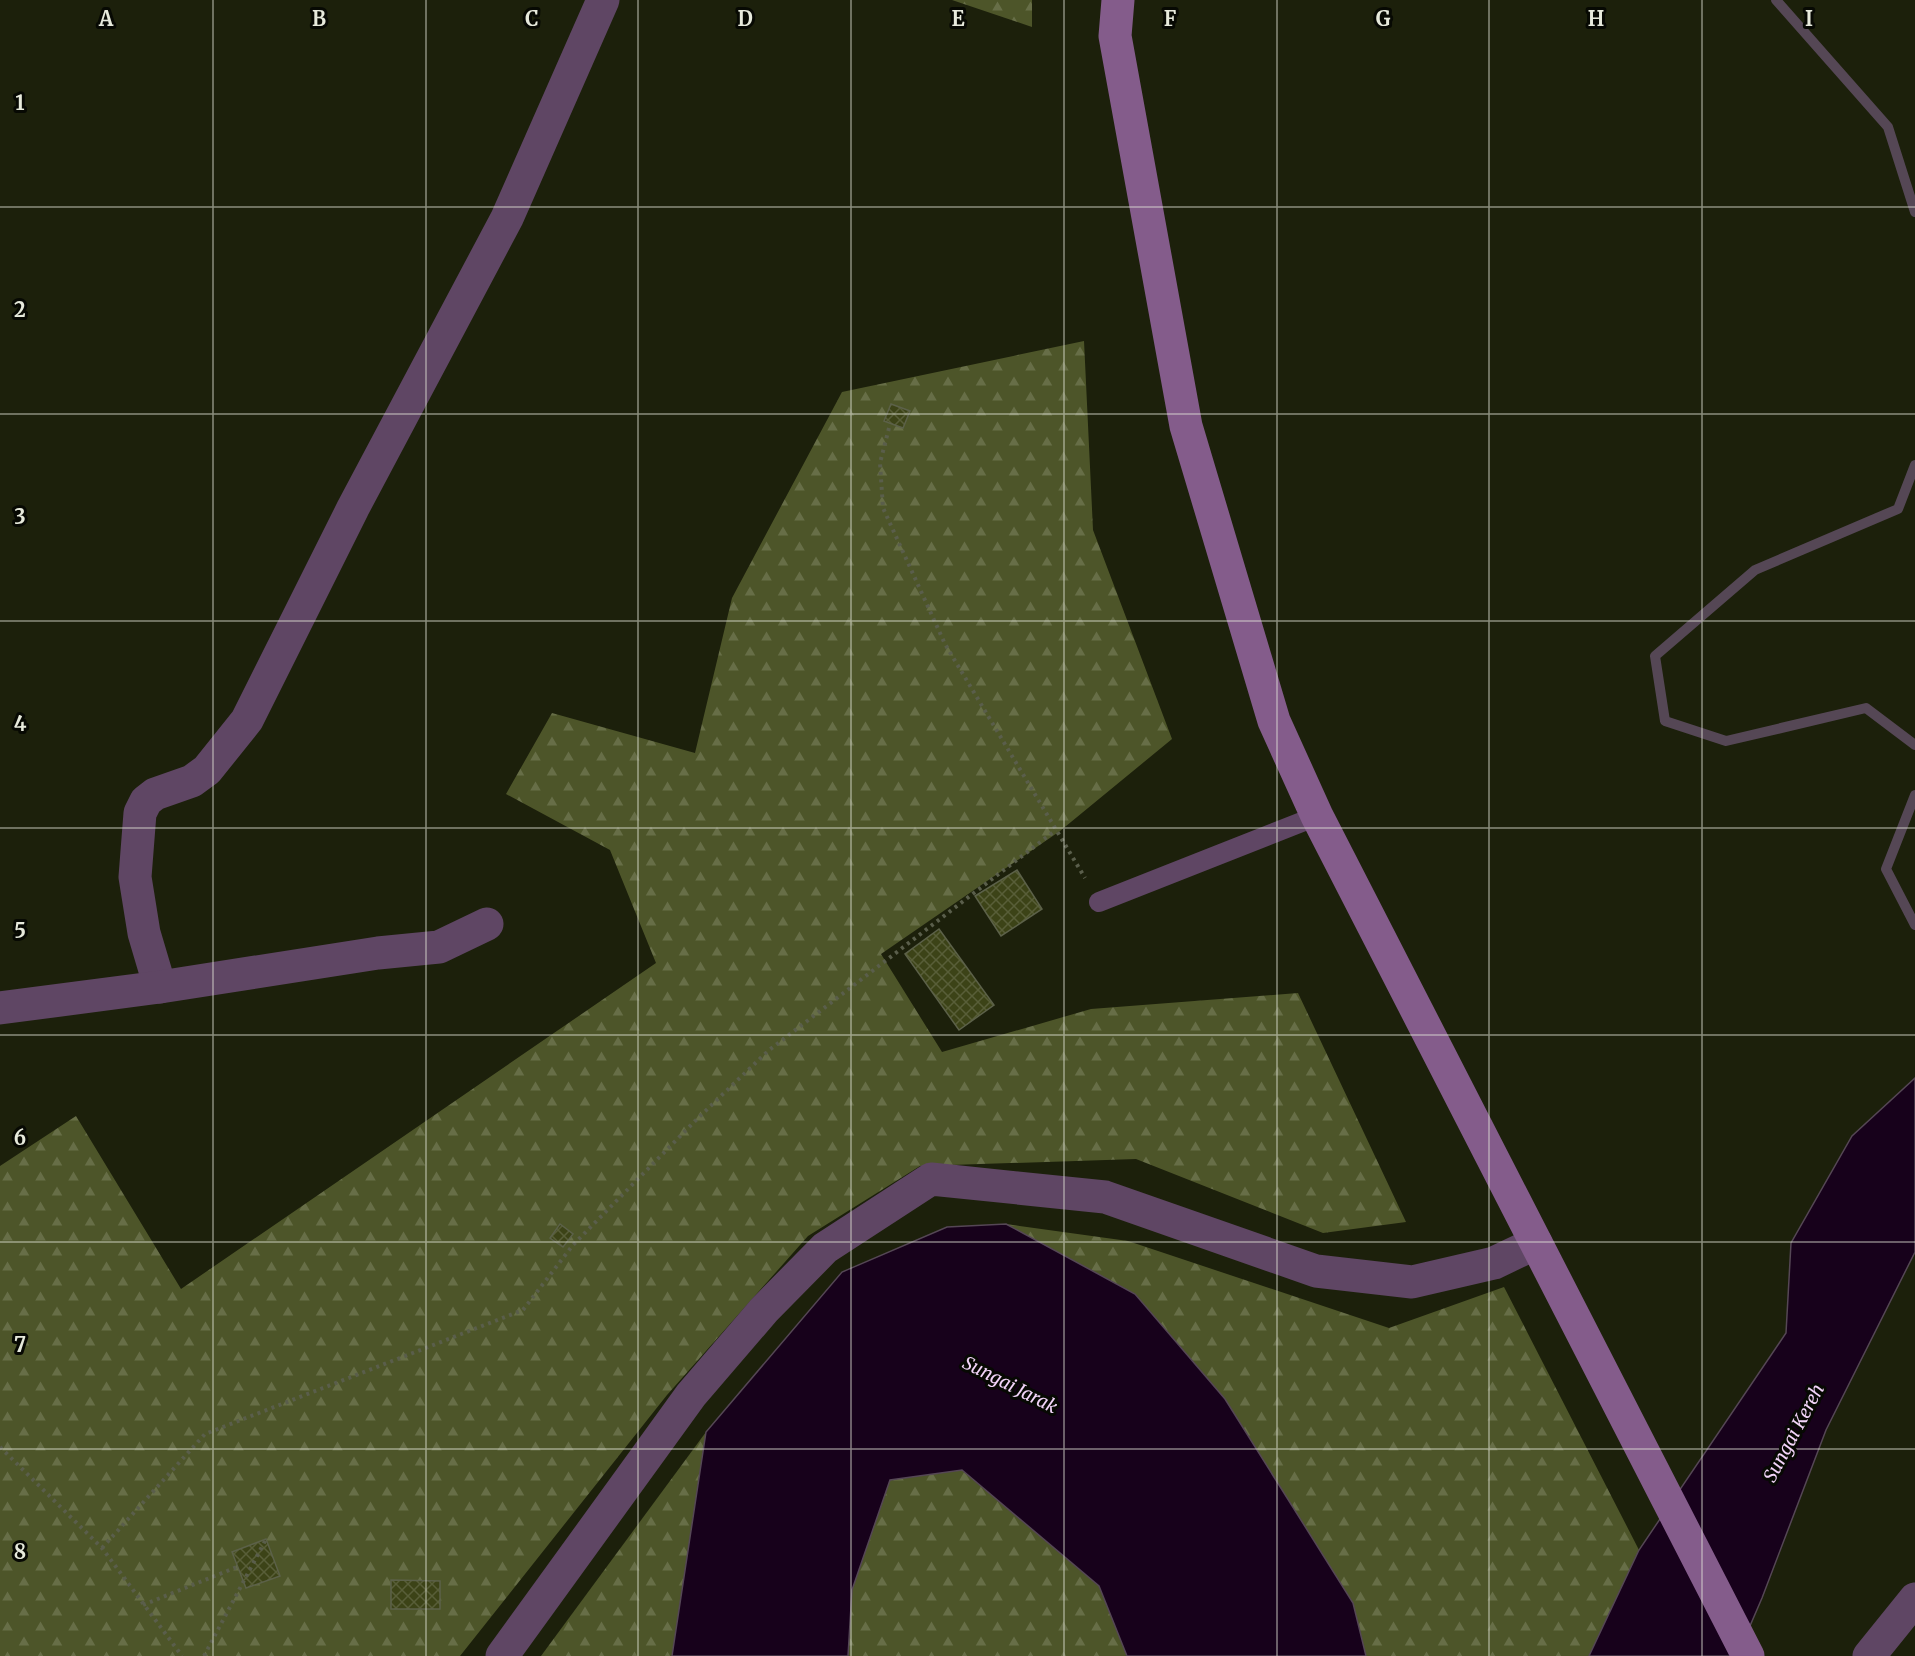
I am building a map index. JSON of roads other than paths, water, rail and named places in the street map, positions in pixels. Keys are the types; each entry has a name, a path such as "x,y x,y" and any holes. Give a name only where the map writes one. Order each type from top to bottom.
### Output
{"street":[{"path":"160,987 144,933 135,877 140,813 146,801 155,794 192,781 207,770 247,720 353,508 507,218 603,0"},
{"path":"1118,0 1115,36 1186,426 1274,721 1317,816 1748,1656"},
{"path":"0,1008 160,987 378,953 440,947 487,924"},
{"path":"501,1656 692,1395 764,1310 825,1248 932,1179 1105,1197 1316,1271 1413,1282 1494,1263 1536,1243"},
{"path":"1869,1656 1915,1599"}],"lane":[{"path":"1099,902 1317,816"}],"water":[{"name":"Sungai Kereh","path":"1915,1078 1915,1252 1826,1430 1762,1598 1737,1656 1589,1656 1639,1550 1786,1333 1791,1243 1852,1136"},
{"name":"Sungai Jarak","path":"1006,1224 1135,1294 1225,1399 1353,1603 1366,1656 1127,1656 1099,1586 962,1470 890,1480 852,1590 848,1656 672,1656 706,1432 842,1272 947,1227"}],"waterway":[{"path":"1776,0 1888,127 1915,212"},
{"path":"1915,465 1898,509 1755,570 1655,656 1665,721 1726,741 1866,708 1915,745"},
{"path":"1915,795 1886,869 1915,925"}]}
